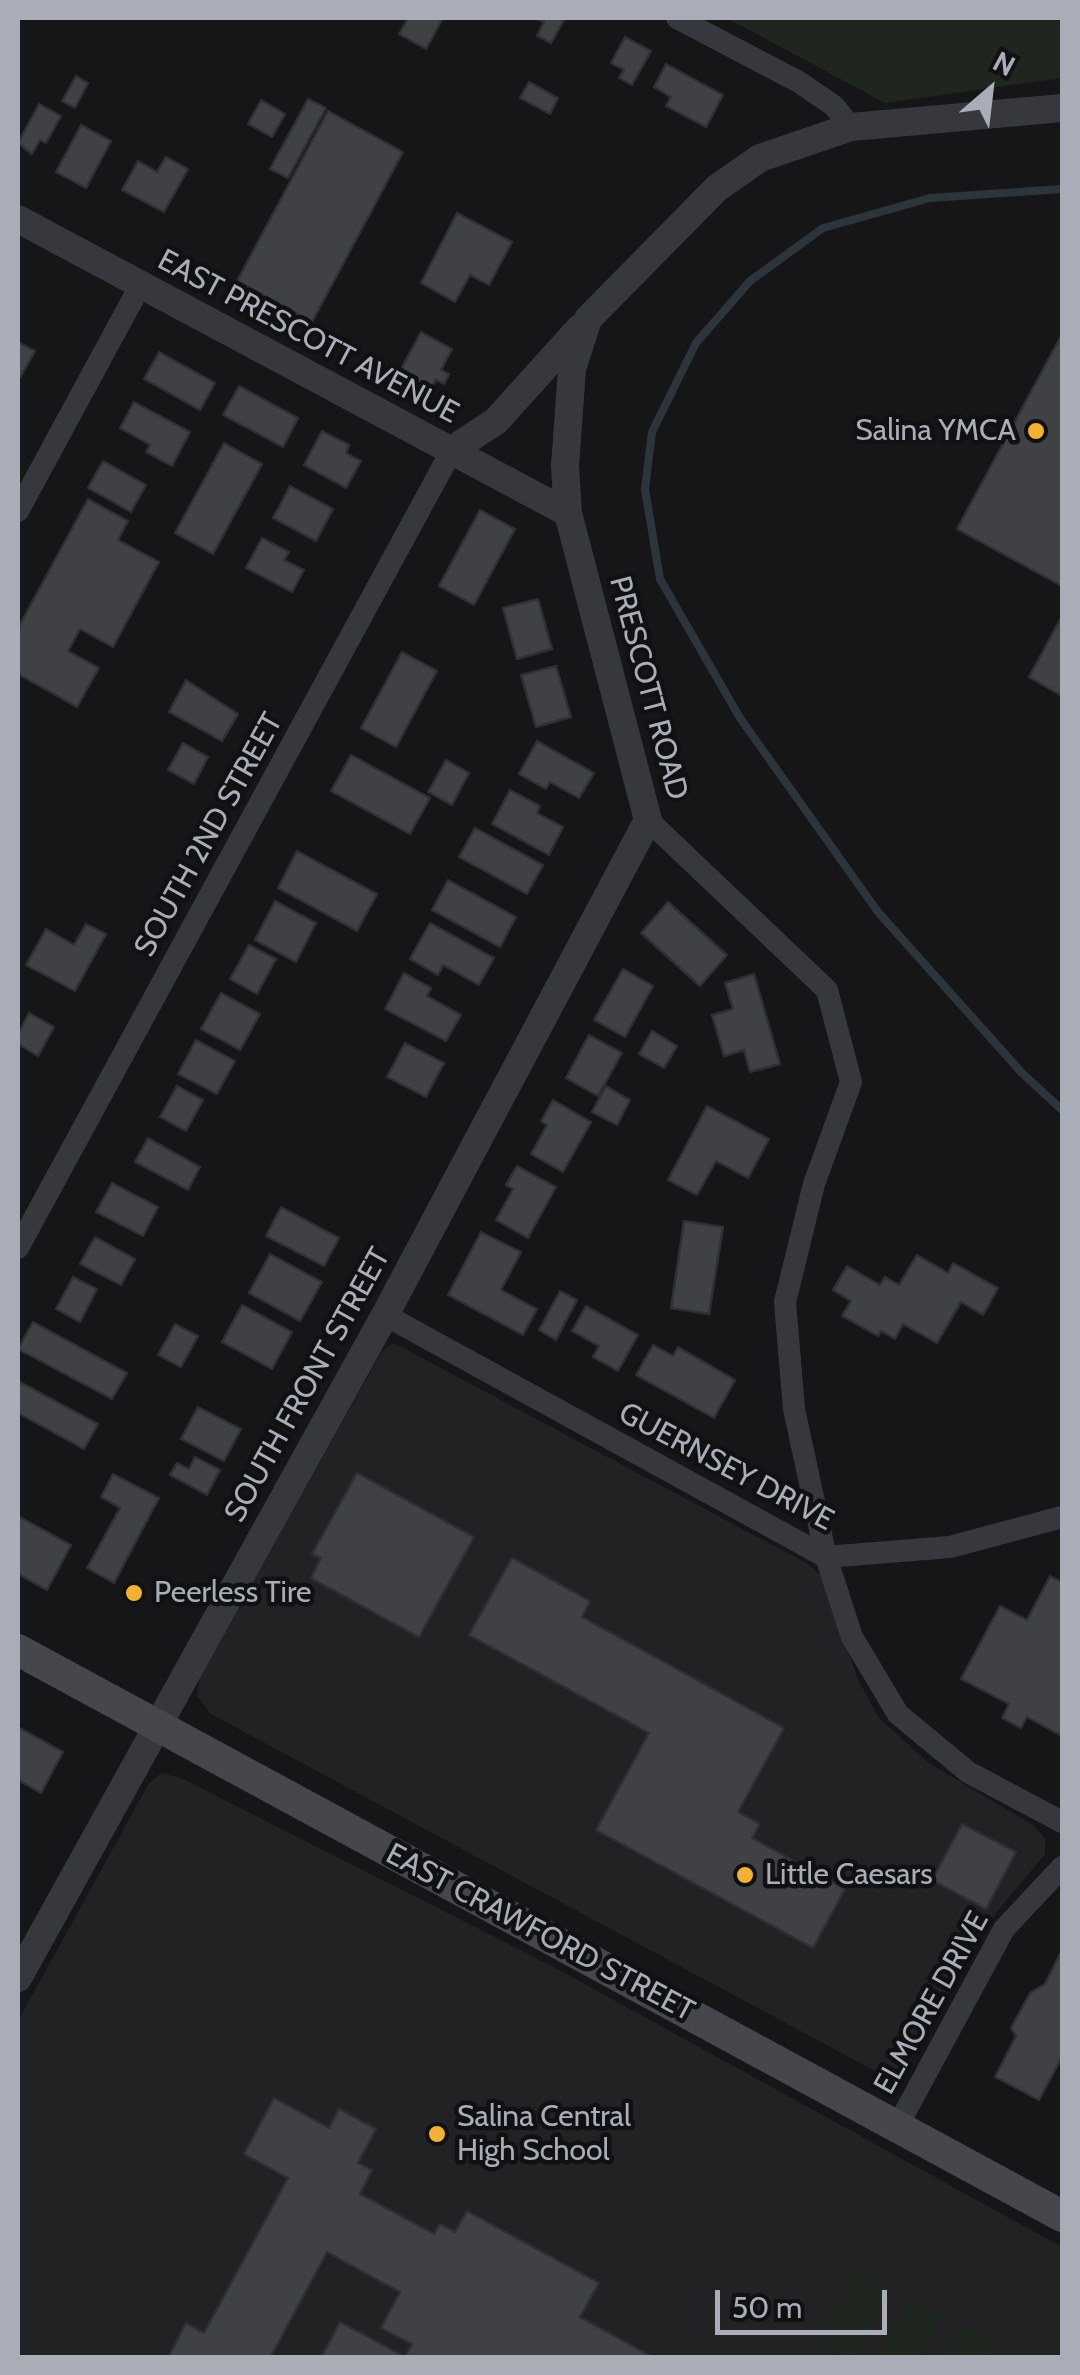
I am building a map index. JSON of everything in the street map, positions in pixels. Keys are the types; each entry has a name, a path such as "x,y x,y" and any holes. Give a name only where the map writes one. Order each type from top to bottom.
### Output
{"main road":[{"name":"EAST CRAWFORD STREET","path":"18,1650 1062,2216"}],"street":[{"path":"677,18 799,82 834,106 851,127"},
{"path":"452,450 496,422 664,239 738,172 760,158 851,127 1062,108"},
{"name":"EAST PRESCOTT AVENUE","path":"18,219 568,513"},
{"path":"18,511 140,286"},
{"name":"PRESCOTT ROAD","path":"588,319 570,386 564,466 568,513 648,820 827,990 852,1082 814,1184 785,1302 794,1409 826,1557 852,1637 898,1714 968,1772 1062,1822"},
{"name":"SOUTH 2ND STREET","path":"18,1248 452,450"},
{"name":"SOUTH FRONT STREET","path":"18,1978 385,1315 648,820"},
{"name":"GUERNSEY DRIVE","path":"385,1315 826,1557 950,1547 1062,1516"},
{"name":"ELMORE DRIVE","path":"897,2127 1004,1928 1062,1867"}],"shaded area":[{"path":"727,18 1062,18 1062,78 885,103"},
{"path":"394,1343 808,1564 823,1577 858,1680 879,1718 929,1763 1033,1825 1045,1839 1045,1854 995,1914 902,2075 886,2077 211,1714 197,1696 200,1677 382,1351"},
{"name":"Salina Central High School","path":"161,1773 181,1778 552,1966 1062,2247 1062,2357 18,2358 18,2021 149,1783"},
{"path":"857,2270 891,2289 854,2357 843,2357 818,2344"},
{"path":"909,2298 943,2317 921,2357 877,2357"},
{"path":"961,2325 995,2344 988,2357 944,2357"}],"building":[{"path":"408,18 443,18 426,49 399,34"},
{"path":"535,18 565,18 551,43 537,36 544,22"},
{"path":"625,37 651,51 632,85 619,78 624,70 611,63"},
{"path":"666,64 723,95 706,127 666,106 671,97 654,87"},
{"path":"76,76 88,83 75,108 62,101"},
{"path":"529,82 558,98 550,114 520,98"},
{"path":"308,99 326,108 288,178 270,169"},
{"path":"261,100 285,114 272,137 248,124"},
{"path":"39,104 61,116 46,143 40,140 32,154 18,143"},
{"path":"328,111 403,152 312,322 237,281"},
{"path":"81,125 111,141 86,188 56,172"},
{"path":"166,157 188,169 164,212 122,190 138,161 157,172"},
{"path":"457,213 512,242 489,285 470,275 455,302 421,283"},
{"path":"421,332 452,349 441,370 449,374 444,384 436,380 424,401 393,384"},
{"name":"Salina YMCA","path":"1062,334 1062,586 957,529"},
{"path":"18,342 35,351 20,378 18,377"},
{"path":"159,352 215,383 200,410 144,379"},
{"path":"239,386 298,418 283,447 223,415"},
{"path":"134,402 190,432 172,466 146,452 150,445 120,428"},
{"path":"322,431 349,445 346,453 361,461 346,488 304,465"},
{"path":"224,443 262,464 213,554 175,533"},
{"path":"103,461 146,485 131,512 88,488"},
{"path":"290,486 333,509 316,541 273,518"},
{"path":"88,499 128,521 118,540 159,562 113,647 80,629 68,651 99,668 77,707 18,674 18,628"},
{"path":"480,510 515,529 474,605 439,586"},
{"path":"262,538 289,552 284,560 304,570 292,592 246,568"},
{"path":"538,599 552,649 517,659 503,608"},
{"path":"1062,616 1062,696 1029,677"},
{"path":"402,652 437,671 396,747 361,728"},
{"path":"556,666 571,717 536,727 521,675"},
{"path":"186,680 238,714 222,741 169,712"},
{"path":"537,741 594,773 579,798 550,782 546,789 519,774"},
{"path":"183,743 208,757 194,784 168,770"},
{"path":"351,755 430,798 410,834 331,791"},
{"path":"446,760 469,773 452,805 428,792"},
{"path":"510,790 540,806 537,813 563,827 549,855 492,824"},
{"path":"475,828 543,865 527,894 459,857"},
{"path":"297,851 377,894 357,931 278,888"},
{"path":"448,880 516,917 500,947 432,910"},
{"path":"275,901 316,923 296,962 255,940"},
{"path":"668,902 727,955 700,986 641,933"},
{"path":"430,923 494,958 479,985 443,965 438,975 410,959"},
{"path":"86,924 106,934 75,991 26,965 46,929 74,945"},
{"path":"249,945 276,959 257,994 230,979"},
{"path":"623,969 653,986 625,1037 594,1020"},
{"path":"404,973 431,988 427,996 461,1015 446,1041 385,1009"},
{"path":"754,974 780,1064 750,1072 744,1050 724,1056 712,1015 733,1009 725,983"},
{"path":"221,993 260,1014 240,1050 201,1029"},
{"path":"29,1013 54,1027 38,1056 18,1044 18,1034"},
{"path":"652,1031 677,1046 664,1068 639,1054"},
{"path":"589,1035 622,1053 598,1096 566,1078"},
{"path":"196,1040 235,1061 217,1094 178,1074"},
{"path":"405,1043 444,1063 426,1097 387,1077"},
{"path":"177,1086 203,1100 186,1131 160,1117"},
{"path":"606,1086 630,1100 617,1125 592,1112"},
{"path":"553,1100 591,1122 563,1172 531,1154 547,1125 541,1121"},
{"path":"707,1106 769,1139 748,1178 716,1161 697,1195 668,1180"},
{"path":"148,1138 200,1167 188,1190 135,1162"},
{"path":"517,1166 556,1187 528,1238 496,1220 513,1189 506,1185"},
{"path":"112,1183 158,1207 143,1236 96,1212"},
{"path":"281,1207 339,1238 324,1266 266,1236"},
{"path":"684,1221 723,1227 709,1314 671,1308"},
{"path":"481,1232 521,1252 501,1290 537,1309 523,1335 448,1295"},
{"path":"95,1237 135,1259 121,1285 80,1264"},
{"path":"270,1254 322,1282 300,1321 249,1293"},
{"path":"917,1255 948,1273 953,1263 998,1288 983,1315 961,1302 937,1343 903,1324 895,1339 881,1331 878,1336 842,1316 851,1301 833,1290 847,1266 880,1285 885,1277 899,1285"},
{"path":"73,1277 97,1289 80,1322 56,1309"},
{"path":"560,1291 577,1300 556,1340 539,1330"},
{"path":"242,1305 292,1332 272,1369 222,1342"},
{"path":"586,1306 638,1335 618,1371 593,1357 599,1346 572,1331"},
{"path":"33,1322 127,1373 112,1399 18,1349"},
{"path":"175,1324 198,1336 181,1367 158,1355"},
{"path":"653,1345 673,1356 678,1347 735,1380 714,1418 636,1375"},
{"path":"18,1381 98,1424 84,1449 18,1413"},
{"path":"198,1407 241,1429 224,1461 181,1439"},
{"path":"195,1457 220,1470 207,1495 170,1475 177,1463 189,1469"},
{"path":"357,1473 474,1537 419,1637 311,1578 321,1558 312,1554"},
{"path":"113,1474 159,1498 114,1583 87,1568 120,1508 101,1497"},
{"path":"18,1516 71,1545 47,1590 18,1574"},
{"path":"512,1558 590,1601 582,1617 784,1728 738,1812 760,1824 752,1838 845,1889 813,1948 596,1830 649,1733 469,1635"},
{"path":"1050,1576 1062,1582 1062,1736 1027,1717 1021,1728 1002,1718 1009,1704 961,1679 1000,1606 1027,1620"},
{"path":"18,1727 63,1752 41,1793 18,1780"},
{"path":"962,1824 1016,1852 986,1909 932,1880"},
{"path":"1062,1950 1062,2057 1039,2100 995,2077 1016,2036 1011,2028 1030,1993 1045,1984"},
{"path":"274,2098 329,2128 339,2109 376,2129 358,2163 372,2170 360,2194 434,2234 440,2224 455,2232 467,2211 599,2283 580,2317 654,2358 321,2358 340,2322 405,2357 412,2344 381,2328 400,2292 327,2252 270,2358 168,2358 186,2323 204,2333 288,2178 244,2154"}],"waterway":[{"path":"1062,189 930,198 823,228 750,281 696,343 652,432 645,489 660,579 740,718 878,912 1022,1073 1062,1110"}],"place":[{"name":"Salina YMCA","path":"1036,431"},
{"name":"Peerless Tire","path":"134,1593"},
{"name":"Little Caesars","path":"745,1875"},
{"name":"Salina Central High School","path":"437,2134"}]}
